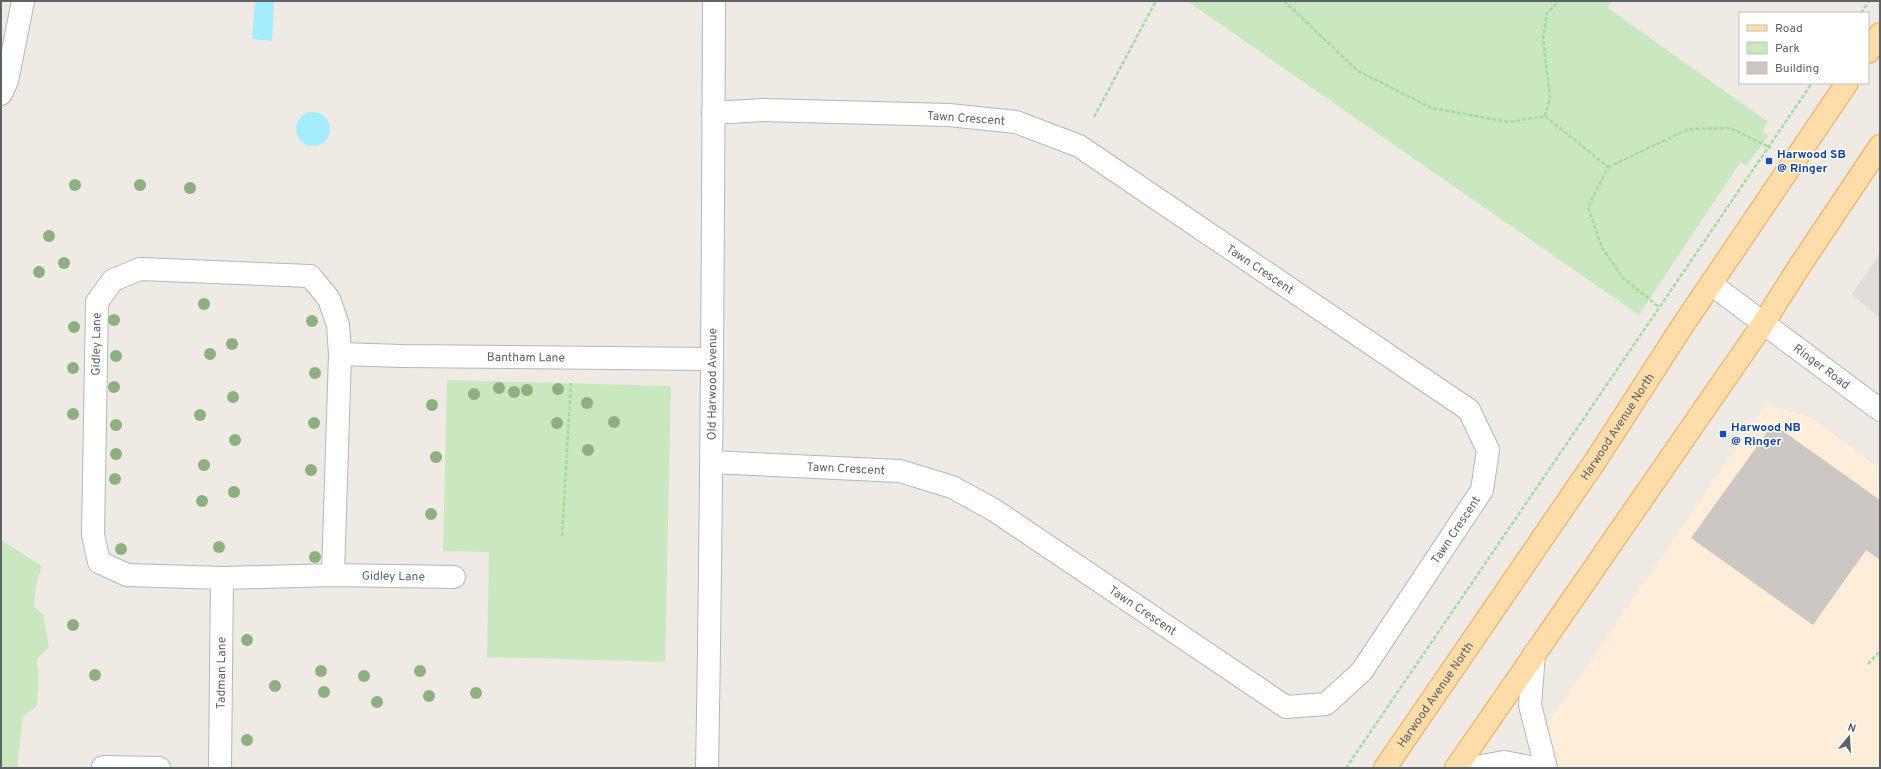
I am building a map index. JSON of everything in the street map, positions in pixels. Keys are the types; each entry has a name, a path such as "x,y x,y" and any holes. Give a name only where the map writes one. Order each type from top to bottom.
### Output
{"main road":[{"path":"1869,50 1880,34"},
{"name":"Harwood Avenue North","path":"1385,768 1596,460 1711,284 1846,84"},
{"path":"1456,768 1763,324 1880,146"}],"street":[{"path":"1,94 6,81 23,1"},
{"name":"Old Harwood Avenue","path":"707,768 712,462 711,359 714,1"},
{"name":"Tawn Crescent","path":"712,462 900,471 952,487 994,510 1286,707 1326,704 1362,672 1482,490 1488,450 1468,410 1079,146 1016,122 949,115 763,110 713,113"},
{"name":"Gidley Lane","path":"333,575 340,354 338,325 329,298 310,276 140,269 113,280 97,302 93,535 99,562 127,575 222,578 333,575 454,578"},
{"name":"Ringer Road","path":"1711,284 1880,410"},
{"name":"Bantham Lane","path":"340,354 711,359"},
{"name":"Tadman Lane","path":"220,768 222,578"},
{"path":"1534,654 1530,705 1546,768"},
{"path":"1470,768 1504,762 1535,768"},
{"path":"103,767 159,768"}],"path":[{"path":"1094,117 1156,1"},
{"path":"1284,1 1358,71 1430,108 1509,122 1545,116 1608,166"},
{"path":"1545,116 1550,98 1543,38 1547,13 1559,1"},
{"path":"1862,12 1869,1"},
{"path":"1346,768 1811,84"},
{"path":"1659,307 1623,278 1602,248 1588,207 1608,166 1689,129 1730,128 1795,159"},
{"path":"562,536 572,358"},
{"path":"1868,664 1880,651"}],"shaded area":[{"path":"1880,253 1880,319 1852,294"},
{"path":"1766,405 1811,417 1880,469 1880,768 1517,768"}],"green space":[{"path":"1187,1 1611,1 1608,8 1768,122 1762,131 1769,135 1746,166 1740,163 1639,315"},
{"path":"447,380 671,386 665,662 487,657 489,552 443,551"},
{"path":"1,540 42,566 36,586 34,607 43,614 49,647 37,659 39,677 37,706 23,716 17,768 1,768"}],"water":[{"path":"255,1 274,1 272,41 252,39"},
{"path":"310,112 316,112 325,117 329,123 329,135 325,141 316,146 310,146 301,141 296,132 296,126 301,117"}],"building":[{"path":"1773,424 1880,500 1880,560 1866,550 1813,625 1691,538"}],"place":[{"name":"Harwood SB @ Ringer","path":"1769,161"},
{"name":"Harwood NB @ Ringer","path":"1723,434"}]}
